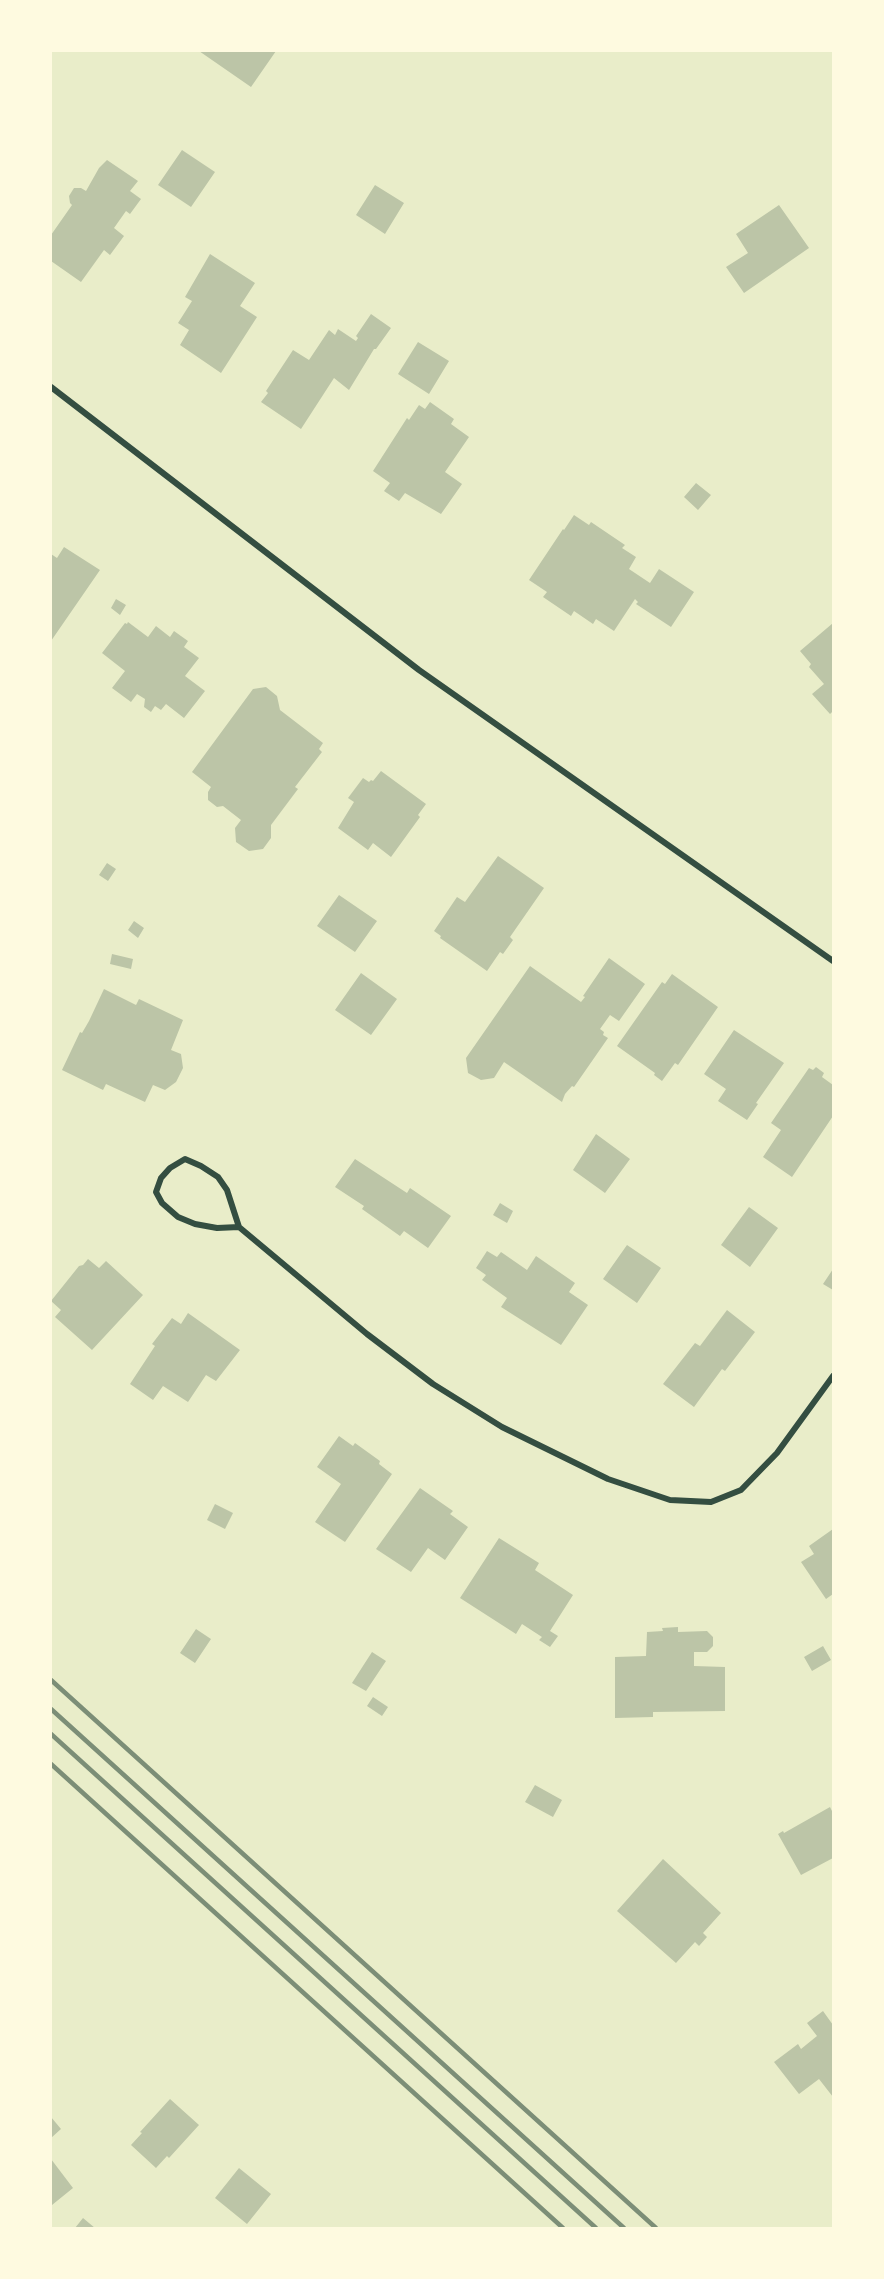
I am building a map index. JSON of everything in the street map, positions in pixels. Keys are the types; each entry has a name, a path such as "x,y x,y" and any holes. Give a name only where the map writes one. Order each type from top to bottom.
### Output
{"street":[{"path":"51,387 410,664 833,961"},
{"path":"239,1227 217,1228 195,1224 178,1217 162,1203 156,1192 161,1178 170,1168 185,1159 201,1166 218,1177 227,1190 239,1227 367,1334 433,1384 512,1432 608,1479 670,1500 711,1502 741,1490 777,1453 833,1376"}],"building":[{"path":"199,51 276,51 251,87"},
{"path":"182,150 215,172 191,207 158,185"},
{"path":"107,160 138,181 130,191 141,199 130,214 126,211 114,228 124,236 110,255 104,250 81,282 51,261 51,235 72,205 69,196 74,188 86,191 99,168"},
{"path":"375,185 404,203 385,234 356,215"},
{"path":"779,205 809,248 744,293 726,267 748,253 736,234"},
{"path":"210,254 255,283 240,306 257,317 221,373 180,345 189,330 178,323 192,301 185,297"},
{"path":"371,314 391,328 374,349 349,390 334,378 301,429 261,402 293,350 309,360 329,330 335,335 338,329 356,341 358,338 356,336"},
{"path":"418,342 449,361 429,394 398,374"},
{"path":"430,402 454,419 451,424 469,437 445,472 462,484 441,514 405,493 399,501 384,491 390,483 373,471 407,418 409,420 419,405 425,409"},
{"path":"696,483 711,495 698,510 684,497"},
{"path":"574,515 589,525 591,522 625,545 622,548 636,557 629,569 650,583 659,569 694,592 671,627 636,604 638,602 635,599 614,631 596,619 593,624 574,611 571,616 543,597 547,592 529,580"},
{"path":"64,547 100,570 51,641 51,554 57,558"},
{"path":"116,599 126,605 120,615 111,608"},
{"path":"128,622 148,637 156,626 170,637 174,631 188,641 184,647 199,658 185,676 205,691 184,718 166,704 161,710 155,706 151,712 144,707 145,699 137,694 131,702 112,688 125,671 102,653"},
{"path":"833,623 833,711 830,714 812,694 824,684 809,667 811,664 800,651"},
{"path":"266,687 277,696 280,710 323,743 319,749 322,752 295,787 298,789 271,825 271,838 263,849 249,851 236,842 235,828 241,820 223,806 217,807 208,800 211,787 192,772 253,689"},
{"path":"381,771 426,804 418,815 420,817 391,857 373,843 368,850 338,828 354,802 348,798 363,778 369,782 373,781"},
{"path":"498,856 544,888 510,937 513,940 503,954 500,952 487,971 440,938 441,936 434,931 457,897 465,902"},
{"path":"107,863 116,869 108,881 99,875"},
{"path":"339,895 377,921 355,952 317,926"},
{"path":"134,921 144,928 138,938 128,930"},
{"path":"112,954 133,959 131,969 110,964"},
{"path":"609,958 645,984 619,1021 610,1015 600,1029 608,1038 574,1087 572,1086 565,1094 562,1102 504,1062 494,1078 481,1080 468,1073 466,1058 530,966 581,1002"},
{"path":"361,973 397,999 371,1035 335,1010"},
{"path":"672,974 718,1007 678,1065 675,1063 662,1081 654,1075 655,1073 617,1046 662,982 665,984"},
{"path":"104,989 136,1005 139,999 183,1020 171,1050 181,1054 183,1068 176,1082 165,1090 153,1085 145,1102 106,1084 103,1090 62,1070"},
{"path":"734,1030 784,1063 747,1120 718,1101 726,1089 704,1074"},
{"path":"816,1067 824,1073 822,1077 833,1085 833,1116 792,1177 763,1157 781,1130 771,1123 809,1068 813,1070"},
{"path":"596,1134 630,1159 605,1193 573,1170"},
{"path":"355,1159 407,1193 410,1188 451,1216 428,1248 404,1231 400,1236 362,1209 364,1206 335,1187"},
{"path":"500,1203 513,1211 507,1223 493,1215"},
{"path":"749,1207 778,1228 750,1267 721,1245"},
{"path":"627,1245 661,1268 637,1303 603,1279"},
{"path":"487,1251 497,1257 501,1252 527,1270 536,1256 575,1283 569,1292 588,1305 561,1345 501,1307 507,1298 482,1280 486,1275 476,1268"},
{"path":"88,1259 99,1268 106,1261 143,1295 92,1350 55,1317 61,1310 51,1301 79,1266"},
{"path":"833,1269 833,1290 823,1284"},
{"path":"727,1310 755,1332 725,1371 722,1369 694,1407 663,1384 695,1343 700,1346"},
{"path":"188,1313 240,1350 216,1381 206,1375 188,1402 163,1386 153,1400 130,1384 155,1346 152,1344 172,1318 181,1324"},
{"path":"339,1436 353,1446 355,1443 380,1461 379,1464 392,1474 345,1542 315,1522 341,1484 317,1467"},
{"path":"420,1488 453,1511 450,1514 468,1527 445,1560 428,1548 411,1572 376,1549"},
{"path":"215,1504 233,1513 225,1529 207,1520"},
{"path":"833,1529 833,1594 826,1599 801,1562 814,1554 809,1546"},
{"path":"499,1538 539,1563 535,1570 573,1595 550,1631 558,1636 550,1647 539,1640 542,1637 522,1624 516,1634 460,1598"},
{"path":"678,1627 678,1632 707,1631 713,1637 713,1646 707,1652 694,1652 694,1666 725,1667 725,1711 653,1712 653,1717 615,1718 615,1657 646,1656 647,1632"},
{"path":"196,1629 211,1639 195,1663 180,1653"},
{"path":"823,1646 831,1660 812,1671 804,1657"},
{"path":"372,1652 386,1661 366,1691 352,1683"},
{"path":"373,1697 388,1707 382,1716 367,1706"},
{"path":"535,1785 562,1800 553,1817 525,1802"},
{"path":"830,1807 833,1813 833,1858 801,1875 778,1834 783,1831 784,1833"},
{"path":"663,1859 721,1913 703,1933 707,1937 699,1946 695,1942 676,1963 617,1911"},
{"path":"823,2011 833,2025 833,2097 819,2079 799,2094 774,2062 798,2044 801,2049 817,2036 807,2023"},
{"path":"170,2099 199,2125 169,2158 167,2156 156,2168 131,2145"},
{"path":"51,2117 61,2129 51,2138"},
{"path":"51,2159 73,2188 52,2205 51,2203"},
{"path":"239,2168 271,2194 247,2224 215,2198"},
{"path":"83,2218 95,2228 75,2228"}],"railway":[{"path":"51,1680 656,2228"},
{"path":"51,1709 624,2228"},
{"path":"51,1734 596,2228"},
{"path":"51,1764 563,2228"}]}
